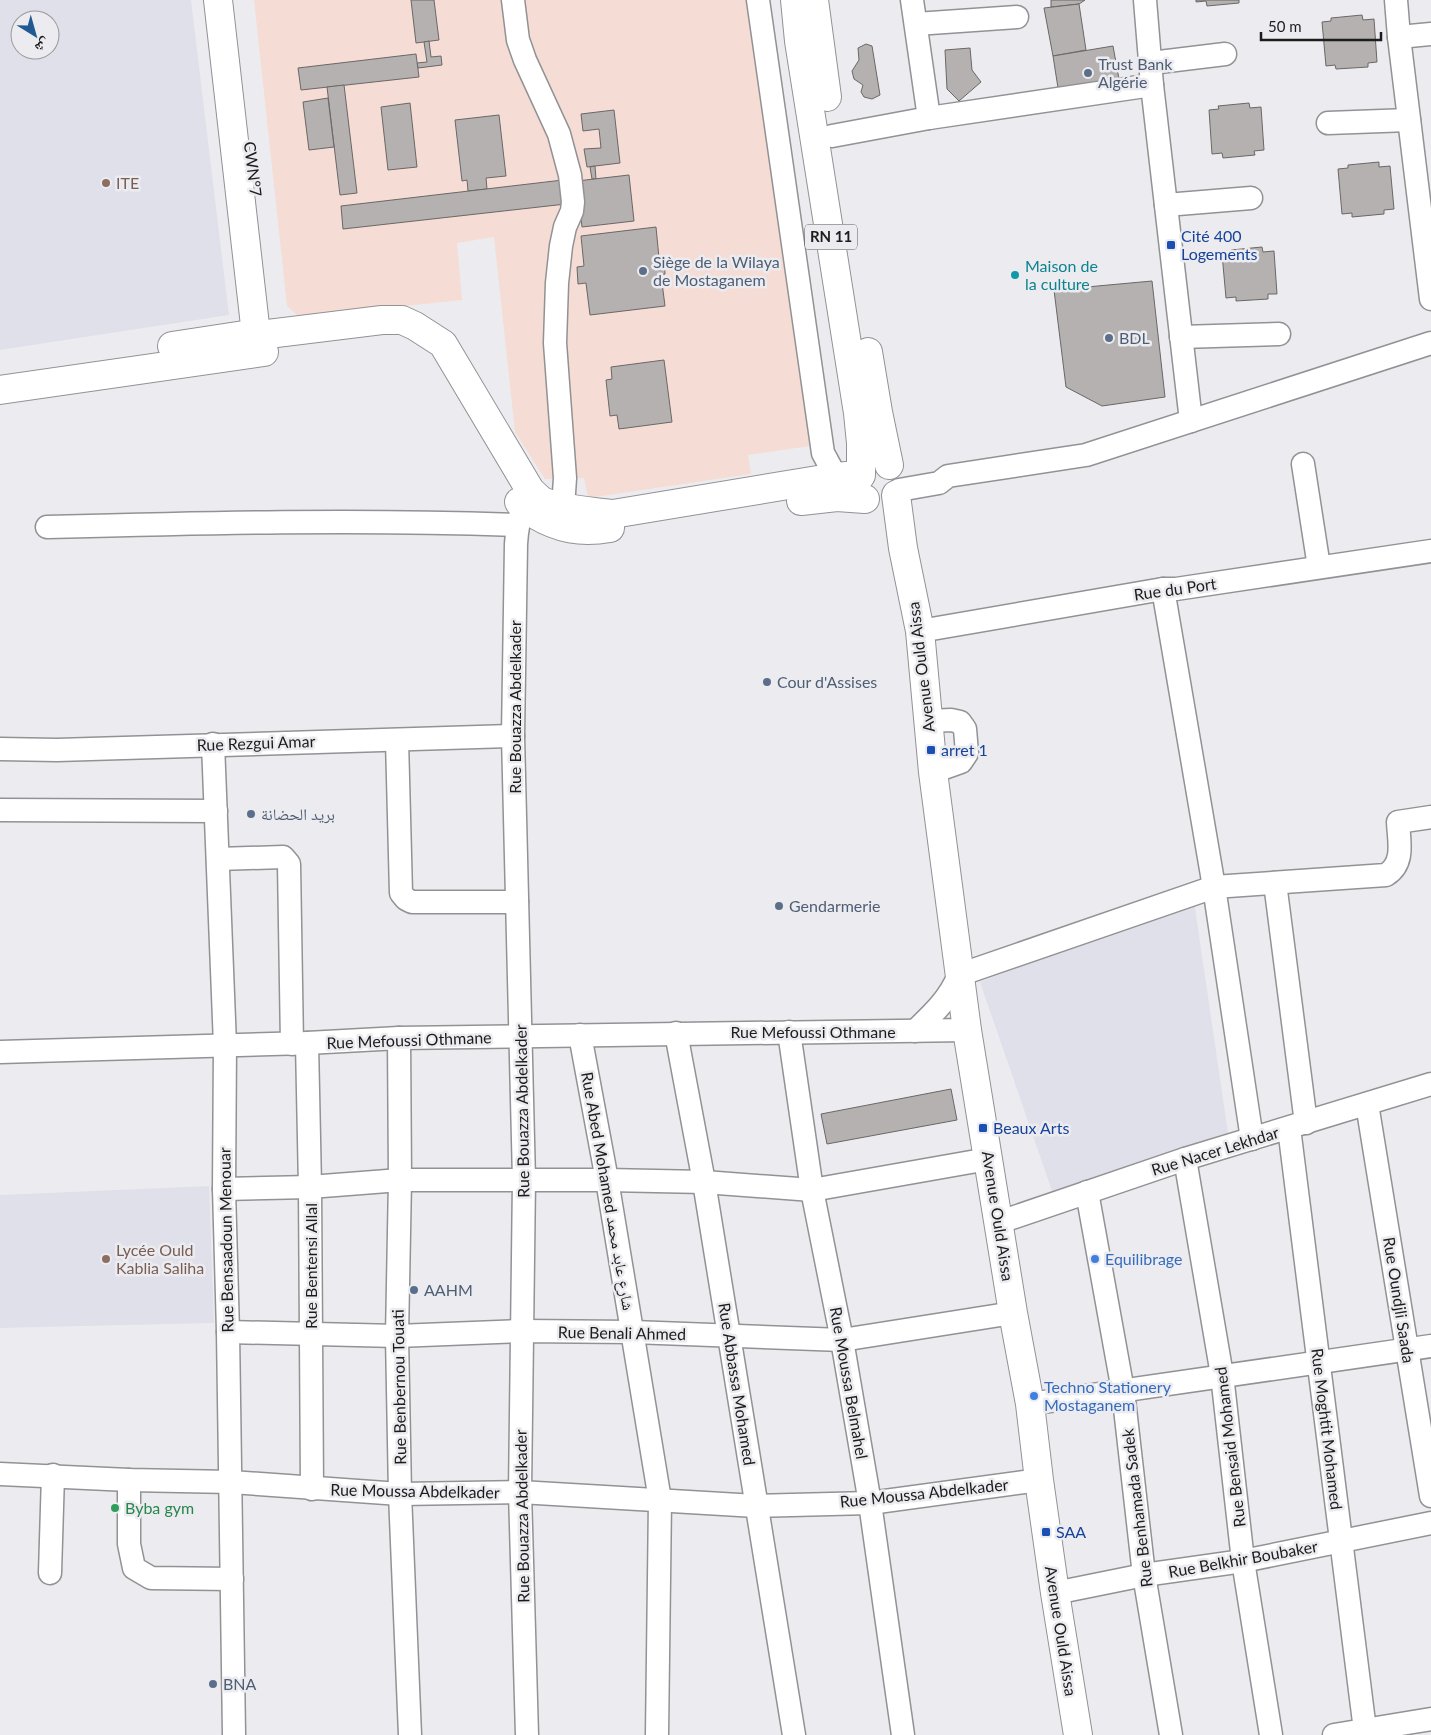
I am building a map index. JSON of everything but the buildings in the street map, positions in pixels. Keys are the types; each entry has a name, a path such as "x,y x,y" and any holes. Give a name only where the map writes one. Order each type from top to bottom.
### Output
{"main road":[{"path":"218,0 266,340"},
{"name":"CWN°7","path":"233,0 266,340"},
{"name":"RN 11","path":"795,0 799,41 858,413 861,443 876,485"},
{"name":"RN 11","path":"814,0 832,136 878,412 876,485"},
{"path":"0,374 244,335 266,340"},
{"path":"0,390 266,340 379,336 396,338 412,343 428,354 437,365 523,507 544,520 584,512 613,514 876,485"},
{"path":"562,517 596,530 837,496 876,485"},
{"name":"Avenue Ould Aissa","path":"876,485 903,548 920,631 933,772 967,1030 1030,1404 1055,1593 1078,1735"}],"street":[{"path":"513,0 518,40 525,60 559,134 570,175 573,202 561,246 557,283 555,342 565,478 562,517"},
{"path":"758,0 823,453 876,485 939,483 948,476 1086,455 1431,343"},
{"path":"912,0 929,118"},
{"path":"1145,0 1152,85 1190,421"},
{"path":"1396,0 1431,299"},
{"path":"916,24 1017,17"},
{"path":"1399,37 1431,34"},
{"path":"1151,63 1225,54"},
{"path":"832,136 929,118 1152,85"},
{"path":"1328,123 1409,120"},
{"path":"1166,205 1251,198"},
{"path":"1181,337 1278,334"},
{"path":"1303,464 1319,567"},
{"path":"46,527 213,522 405,521 523,507"},
{"name":"Rue Bouazza Abdelkader","path":"523,507 513,736 524,1180 520,1492 527,1735"},
{"name":"Rue du Port","path":"920,631 1163,589 1176,589 1431,551"},
{"path":"1163,589 1214,887 1252,1139"},
{"path":"929,721 951,720 960,722 965,729 967,753 961,762 933,772"},
{"name":"Rue Rezgui Amar","path":"0,749 57,750 513,736"},
{"path":"397,740 401,893 412,902 517,902"},
{"name":"Rue Bensaadoun Menouar","path":"213,744 225,1045 224,1189 231,1482 234,1735"},
{"path":"0,810 216,811"},
{"path":"915,1031 946,1000 960,975 1214,887 1386,875 1393,871 1399,861 1398,822 1431,817"},
{"name":"Rue Bentensi Allal","path":"218,859 283,857 289,864 299,1043 310,1187 312,1489"},
{"name":"Rue Moghtit Mohamed","path":"1275,883 1319,1364 1365,1730"},
{"name":"Rue Mefoussi Othmane","path":"0,1052 399,1038 967,1030"},
{"name":"Rue Moussa Belmahel","path":"789,1032 812,1190 842,1340 870,1503 903,1735"},
{"name":"Rue Abbassa Mohamed","path":"676,1033 704,1182 794,1735"},
{"name":"Rue Abed Mohamed شارع عابد محمد","path":"580,1035 633,1332 660,1500 657,1735"},
{"name":"Rue Benbernou Touati","path":"399,1038 400,1180 397,1336 400,1494 410,1735"},
{"name":"Rue Nacer Lekhdar","path":"1000,1222 1185,1159 1431,1084"},
{"name":"Rue Oundjli Saada","path":"1367,1104 1431,1496"},
{"name":"Rue Bensaid Mohamed","path":"1185,1159 1222,1375 1243,1560 1270,1735"},
{"path":"224,1189 310,1187 400,1180 606,1180 704,1182 812,1190 988,1160"},
{"name":"Rue Benhamada Sadek","path":"1087,1192 1123,1391 1144,1575 1171,1735"},
{"name":"Rue Benali Ahmed","path":"228,1332 397,1336 522,1331 633,1332 842,1340 1014,1313"},
{"path":"1030,1404 1222,1375 1319,1364 1431,1346"},
{"name":"Rue Moussa Abdelkader","path":"0,1474 129,1480 231,1482 400,1494 520,1492 756,1506 870,1503 1039,1480"},
{"path":"50,1573 52,1475"},
{"path":"129,1480 129,1544 134,1568 151,1578 232,1579"},
{"name":"Rue Belkhir Boubaker","path":"1055,1593 1144,1575 1243,1560 1431,1524"},
{"path":"1334,1735 1431,1719"}],"shaded area":[{"name":"ITE","path":"0,0 191,0 229,315 0,350"},
{"name":"Siège de la Wilaya de Mostaganem","path":"254,0 749,0 814,442 810,446 748,455 751,474 588,498 584,478 545,479 515,432 494,237 457,243 462,300 299,317 287,306"},
{"path":"1194,901 1228,1133 1052,1191 980,982"},
{"name":"Lycée Ould Kablia Saliha","path":"209,1186 214,1323 0,1328 0,1195"}],"place":[{"name":"Trust Bank Algérie","path":"1088,73"},
{"name":"ITE","path":"106,183"},
{"name":"Cité 400 Logements","path":"1171,245"},
{"name":"Siège de la Wilaya de Mostaganem","path":"643,271"},
{"name":"Maison de la culture","path":"1015,275"},
{"name":"BDL","path":"1109,338"},
{"name":"Cour d'Assises","path":"767,682"},
{"name":"arret 1","path":"931,750"},
{"name":"بريد الحضانة","path":"251,814"},
{"name":"Gendarmerie","path":"779,906"},
{"name":"Beaux Arts","path":"983,1128"},
{"name":"Lycée Ould Kablia Saliha","path":"106,1259"},
{"name":"Equilibrage","path":"1095,1259"},
{"name":"AAHM","path":"414,1290"},
{"name":"Techno Stationery Mostaganem","path":"1034,1396"},
{"name":"Byba gym","path":"115,1508"},
{"name":"SAA","path":"1046,1532"},
{"name":"BNA","path":"213,1684"}]}
